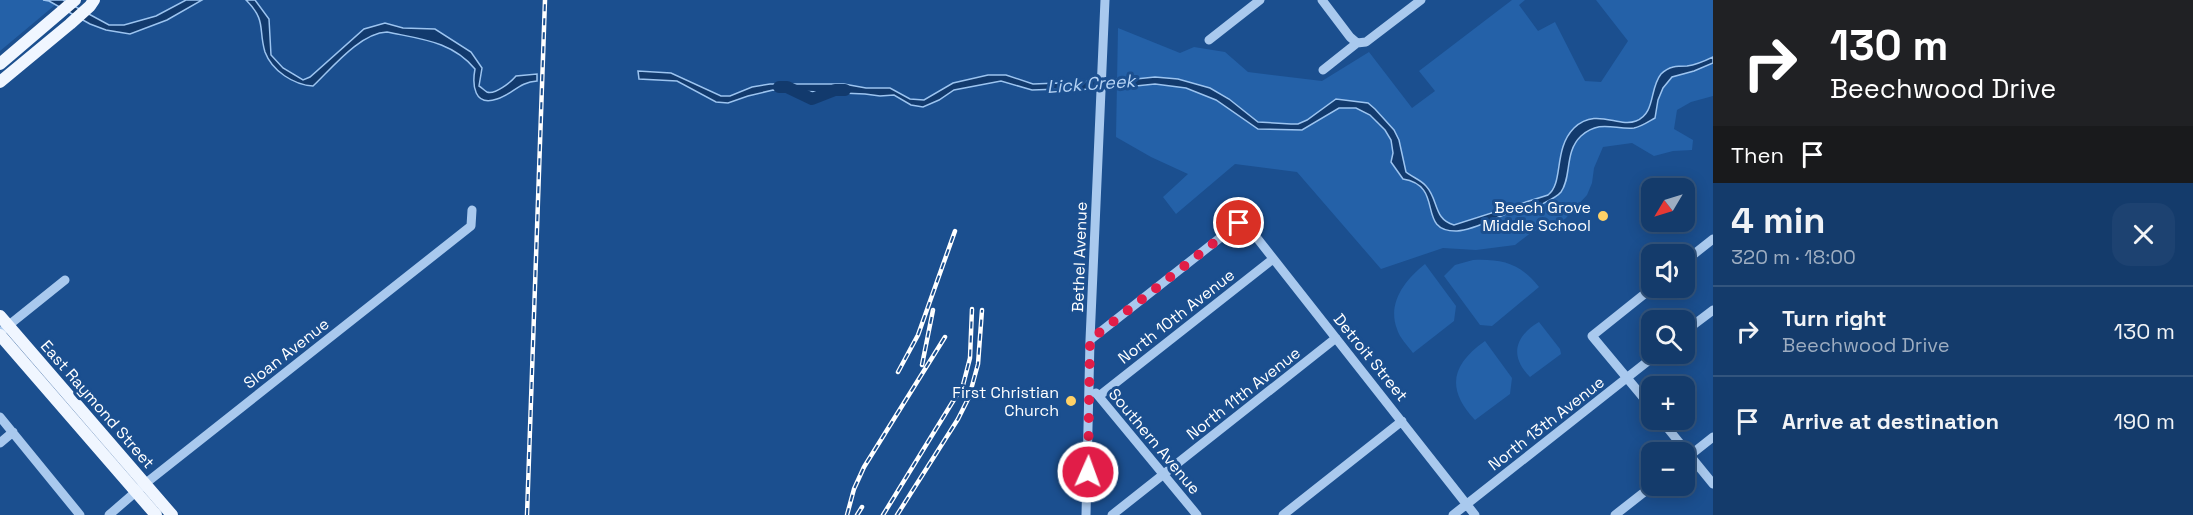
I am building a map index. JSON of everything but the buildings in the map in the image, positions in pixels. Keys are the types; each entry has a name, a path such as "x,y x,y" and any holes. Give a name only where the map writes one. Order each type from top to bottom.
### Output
{"main road":[{"path":"0,64 75,0"},
{"path":"0,82 92,3"},
{"name":"East Raymond Street","path":"2,327 141,488 172,515"},
{"name":"East Raymond Street","path":"141,488 156,515"}],"street":[{"name":"Bethel Avenue","path":"1086,515 1091,386 1090,340 1105,0"},
{"path":"1209,40 1260,0"},
{"path":"1322,0 1350,37 1358,43"},
{"path":"1323,70 1358,43 1366,42 1421,0"},
{"name":"Sloan Avenue","path":"109,515 471,226 472,210"},
{"name":"Detroit Street","path":"1090,340 1239,223 1249,228 1475,515"},
{"path":"1695,253 1713,239"},
{"name":"North 10th Avenue","path":"1099,396 1273,259"},
{"path":"2,327 65,280"},
{"path":"1641,297 1592,336 1641,395"},
{"path":"1695,324 1713,310"},
{"name":"North 11th Avenue","path":"1112,515 1336,338"},
{"name":"North 13th Avenue","path":"1453,515 1644,364"},
{"name":"Southern Avenue","path":"1091,386 1197,515"},
{"path":"0,417 80,515"},
{"path":"1283,515 1402,421"},
{"path":"0,443 13,432"},
{"path":"1695,452 1713,437"},
{"path":"1695,466 1713,484"},
{"path":"1615,515 1641,495"}],"shaded area":[{"path":"0,0 61,0 0,51"},
{"path":"1512,0 1525,0 1519,5 1538,31 1555,22 1585,81 1601,82 1628,41 1596,0 1713,0 1713,96 1691,102 1677,110 1674,129 1693,140 1692,150 1673,151 1654,156 1632,143 1603,147 1594,168 1592,183 1587,195 1565,219 1532,232 1515,245 1476,250 1443,248 1381,269 1297,172 1235,164 1176,214 1163,197 1188,174 1116,137 1118,28 1180,53 1194,47 1225,52 1248,72 1322,81 1369,52 1412,108 1435,91 1419,71"},
{"path":"1473,260 1493,260 1510,264 1525,273 1539,287 1492,326 1480,325 1444,276 1455,265"},
{"path":"1425,264 1456,306 1454,321 1413,353 1398,332 1394,310 1405,285"},
{"path":"1539,322 1560,349 1561,354 1530,377 1519,362 1518,347 1525,334"},
{"path":"1485,341 1512,378 1510,394 1475,420 1460,398 1456,388 1456,378 1465,359"}],"water":[{"path":"43,0 63,0 109,25 124,25 156,16 186,0 202,0 167,20 130,34 106,30 90,24 49,1"},
{"path":"246,0 255,0 269,19 271,55 283,68 303,80 310,77 364,29 385,23 403,28 435,29 471,52 482,68 479,86 487,92 498,90 516,76 537,74 537,81 525,84 497,99 483,100 476,93 475,69 456,52 423,39 387,32 367,38 357,45 313,86 298,83 284,76 268,59 257,14"},
{"name":"Lick Creek","path":"1713,57 1713,63 1672,77 1663,88 1658,100 1655,118 1637,127 1607,126 1595,128 1581,136 1572,149 1564,186 1555,197 1542,204 1457,231 1444,229 1437,224 1424,190 1416,183 1403,179 1391,162 1393,153 1391,140 1385,130 1370,115 1356,108 1339,108 1302,130 1258,129 1216,100 1186,88 1155,84 1126,87 1112,83 1078,91 1032,90 1001,81 954,90 923,107 911,105 894,95 773,90 728,103 716,102 677,81 639,79 638,71 671,73 721,96 730,96 752,87 770,84 844,84 866,88 890,88 910,99 924,100 953,83 988,75 1006,75 1033,84 1071,85 1096,78 1126,80 1155,77 1178,79 1210,88 1229,99 1258,122 1291,124 1307,120 1336,99 1368,103 1394,130 1399,140 1406,172 1426,186 1439,214 1454,225 1548,195 1556,182 1563,146 1574,128 1590,119 1636,121 1650,107 1657,80 1664,71 1673,67 1697,64"}],"waterway":[{"name":"Lick Creek","path":"779,87 787,87 812,99 835,90 845,90"}],"railway":[{"path":"527,515 545,0"},
{"path":"898,372 918,335 955,231"},
{"path":"883,515 963,385 970,358 972,309"},
{"path":"922,365 933,310"},
{"path":"897,515 958,419 969,397 978,364 982,310"},
{"path":"847,515 854,489 864,467 945,337"},
{"path":"857,515 862,507"}],"place":[{"name":"Beech Grove Middle School","path":"1603,216"},
{"name":"First Christian Church","path":"1071,401"}],"route":[{"path":"1088,472 1090,340 1239,223"}]}
